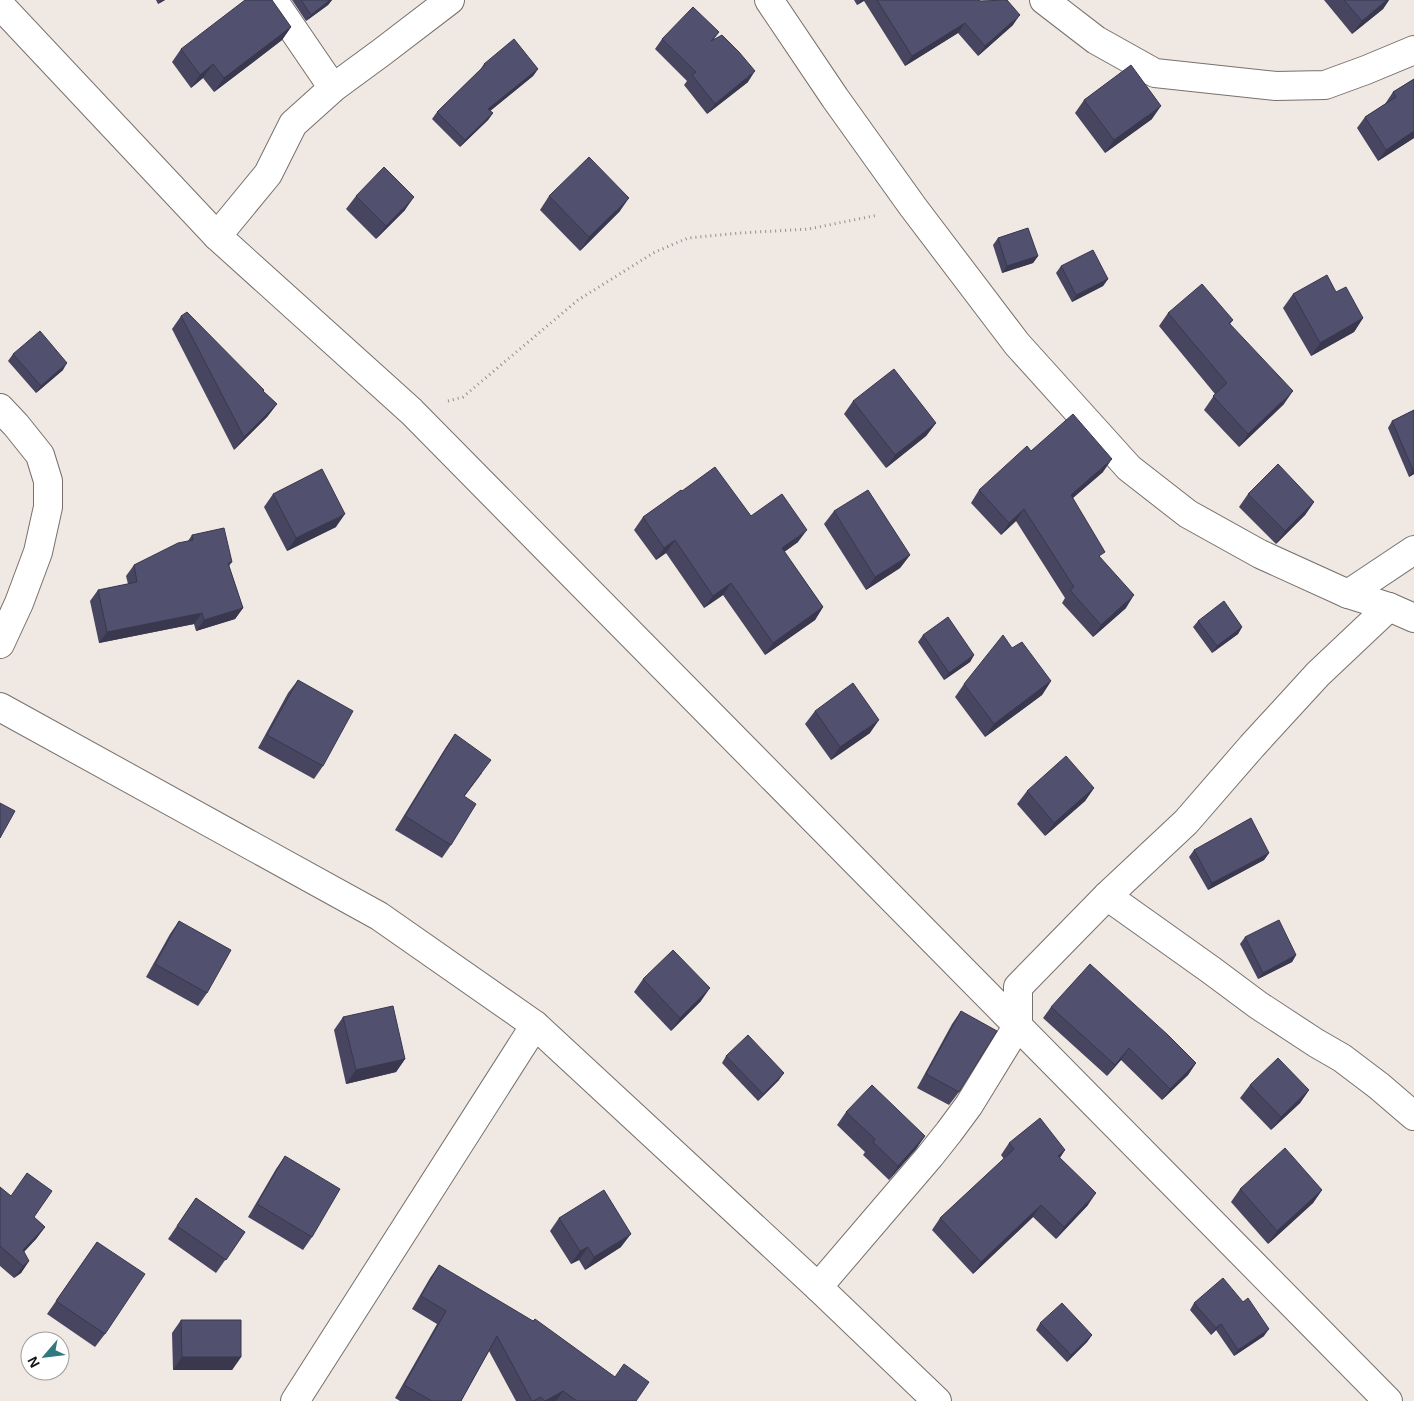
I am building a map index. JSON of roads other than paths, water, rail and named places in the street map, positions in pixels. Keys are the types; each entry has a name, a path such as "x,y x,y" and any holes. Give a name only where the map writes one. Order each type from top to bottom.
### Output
{"street":[{"path":"273,0 333,88"},
{"path":"217,236 268,174 293,124 333,88 450,0"},
{"path":"769,0 835,98 913,207 1017,344 1129,468 1188,514 1260,554 1348,594 1389,607 1414,618"},
{"path":"1044,0 1096,40 1155,73 1276,86 1325,85 1414,50"},
{"path":"0,5 217,236 411,410 1388,1401"},
{"path":"0,644 20,603 38,552 48,507 48,481 40,455 5,419"},
{"path":"1348,594 1414,550"},
{"path":"818,1287 949,1132 969,1104 1018,1025 1018,987 1107,896 1186,822 1318,674 1389,607"},
{"path":"0,708 379,916 535,1025 818,1287 937,1401"},
{"path":"1107,896 1258,1005 1342,1058 1414,1116"},
{"path":"295,1401 535,1025"}]}
